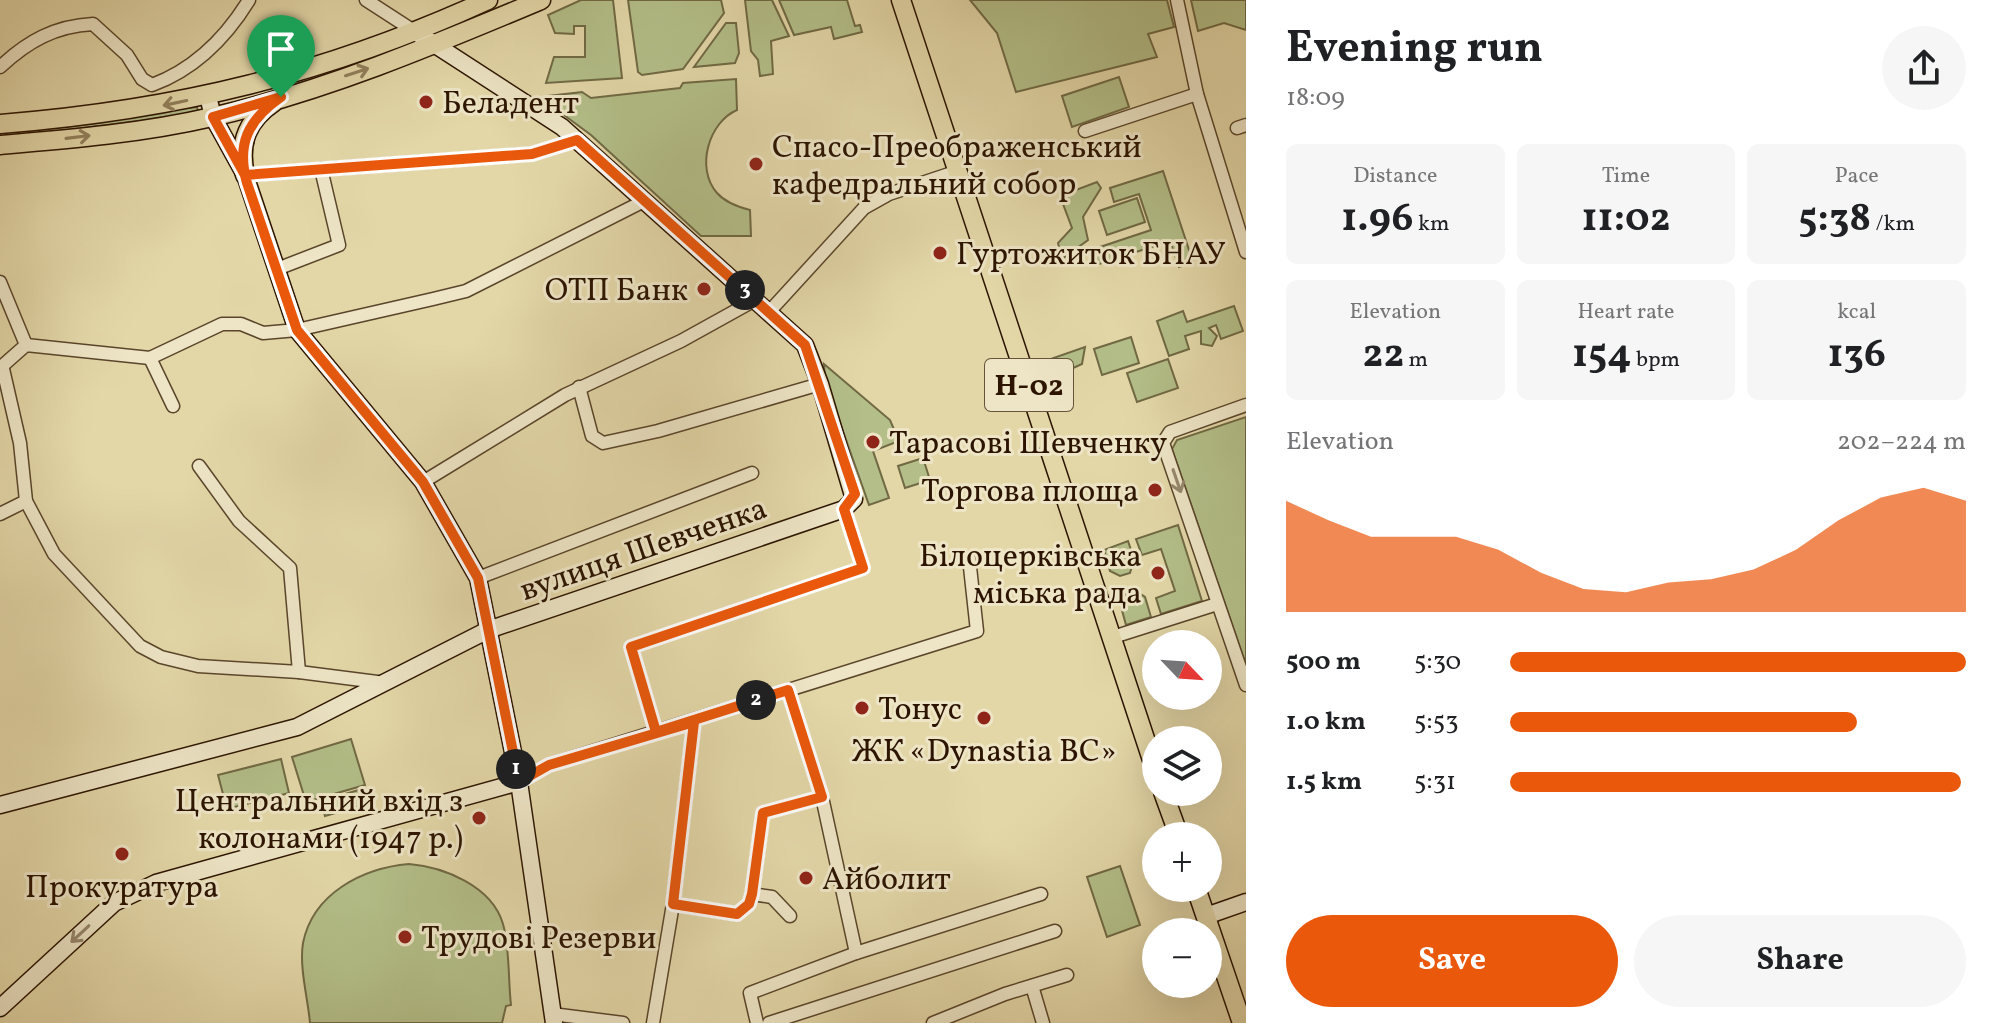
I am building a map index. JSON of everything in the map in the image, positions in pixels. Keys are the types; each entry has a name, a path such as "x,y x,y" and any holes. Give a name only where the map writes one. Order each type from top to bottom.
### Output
{"main road":[{"path":"0,124 156,107 274,81 417,33 488,0"},
{"path":"0,145 144,130 213,117 435,44 541,0"},
{"name":"Н-02","path":"901,0 1142,731"},
{"path":"245,175 241,147 245,133 253,120 281,97"},
{"path":"1201,902 1237,986 1242,1023"}],"street":[{"path":"0,67 35,39 61,27 93,24 127,55 142,79 152,85 181,74 219,41 249,0"},
{"path":"366,0 577,140 805,345 855,494 848,504 863,568 631,647 656,732"},
{"path":"1177,0 1197,94 1246,252"},
{"path":"1085,131 1197,94"},
{"path":"208,96 213,117 245,175 297,330 423,482 478,578 519,782 553,1018 623,1023"},
{"path":"245,175 532,154 577,140"},
{"path":"277,269 339,245 321,169"},
{"path":"769,312 864,208 889,194 958,171"},
{"path":"385,683 299,672 198,666 161,657 140,646 54,554 26,501 20,443 1,369 26,345 150,358 222,324 241,324 263,333 297,330 466,291 644,201"},
{"path":"0,282 26,345"},
{"path":"423,482 579,387 681,341 755,300"},
{"path":"150,358 173,406"},
{"path":"579,387 592,436 603,443 658,431 820,384"},
{"path":"1246,405 1170,432 1163,443 1246,685"},
{"path":"199,466 239,521 290,568 299,672"},
{"path":"478,578 752,473"},
{"path":"0,514 26,501"},
{"name":"вулиця Шевченка","path":"0,805 297,727 488,630 848,504"},
{"path":"0,1008 114,903 131,893 519,782 549,765 977,631 969,558"},
{"path":"1110,638 1217,604"},
{"path":"788,690 822,797 856,953"},
{"path":"653,1023 673,904 694,722"},
{"path":"673,904 737,914 749,904 752,894 763,813 822,797"},
{"path":"752,894 772,897 790,916"},
{"path":"757,1023 750,993 856,953 1041,894"},
{"path":"1206,916 1246,902"},
{"path":"769,1023 1055,931"},
{"path":"933,1023 1067,975"},
{"path":"1032,986 1043,1023"}],"green space":[{"path":"581,0 613,0 622,78 546,83 554,57 585,57 585,26 574,26 574,34 555,33 548,15"},
{"path":"628,0 721,0 724,13 683,69 642,75 638,72"},
{"path":"745,0 772,0 789,36 771,41 773,74 760,76 758,60 751,51"},
{"path":"779,0 847,0 855,26 860,25 862,32 834,39 831,27 794,35"},
{"path":"970,0 1167,0 1174,27 1148,34 1157,57 1016,92 997,33"},
{"path":"1191,0 1246,0 1246,30 1224,23 1198,31"},
{"path":"726,23 736,23 739,53 735,63 694,67"},
{"path":"1119,77 1129,107 1072,127 1062,96"},
{"path":"736,79 737,110 727,116 713,135 706,159 707,171 710,183 720,196 750,210 751,236 701,236 591,135 545,101 548,96 582,92 591,98 680,88 683,83"},
{"path":"197,107 199,114 0,138 0,130"},
{"path":"1163,171 1193,262 1179,267 1170,241 1096,265 1091,250 1151,230 1139,194 1114,202 1110,188"},
{"path":"1097,182 1101,188 1083,217 1088,240 1062,259 1058,243 1072,228 1060,196"},
{"path":"1137,198 1145,222 1107,235 1099,211"},
{"path":"1234,306 1243,331 1221,339 1216,325 1209,328 1217,336 1212,346 1201,344 1201,331 1185,336 1189,349 1169,356 1157,321 1183,311 1187,322"},
{"path":"1131,337 1139,363 1102,375 1094,349"},
{"path":"1085,347 1082,364 1062,373 1065,382 1048,388 1039,363"},
{"path":"1168,359 1178,388 1137,402 1127,373"},
{"path":"824,364 890,420 899,441 873,451 889,498 869,505 825,380"},
{"path":"1246,417 1246,665 1172,449 1177,440"},
{"path":"923,458 930,480 905,488 898,466"},
{"path":"1178,525 1202,601 1161,614 1156,598 1175,591 1161,549 1142,555 1136,539"},
{"path":"1128,541 1134,559 1130,573 1120,576 1110,571 1104,550"},
{"path":"1136,591 1145,597 1151,617 1126,625 1120,603 1126,594"},
{"path":"351,739 365,785 306,802 292,757"},
{"path":"281,759 289,793 227,809 218,775"},
{"path":"362,789 367,804 325,816 321,801"},
{"name":"Трудові Резерви","path":"409,864 437,869 465,881 489,899 497,911 507,944 511,1005 506,1006 502,1023 310,1023 302,952 309,925 317,910 342,886 358,878 392,866"},
{"path":"1120,866 1140,925 1107,937 1087,877"}],"place":[{"name":"Беладент","path":"426,102"},
{"name":"Спасо-Преображенський кафедральний собор","path":"756,164"},
{"name":"Гуртожиток БНАУ","path":"940,253"},
{"name":"ОТП Банк","path":"704,289"},
{"name":"Тарасові Шевченку","path":"873,442"},
{"name":"Торгова площа","path":"1155,490"},
{"name":"Білоцерківська міська рада","path":"1158,573"},
{"name":"Тонус","path":"862,708"},
{"name":"ЖК «Dynastia BC»","path":"984,718"},
{"name":"Центральний вхід з колонами (1947 р.)","path":"479,818"},
{"name":"Прокуратура","path":"122,854"},
{"name":"Айболит","path":"806,878"},
{"name":"Трудові Резерви","path":"405,937"}],"route":[{"path":"281,97 213,117 245,175 532,154 577,140 805,345 855,494 844,509 863,568 631,647 656,732 788,690 822,797 763,813 752,894 749,904 737,914 673,904 694,722 549,765 519,782 478,578 423,482 297,330 247,183 245,175 242,161 241,147 253,120 281,97"}]}
